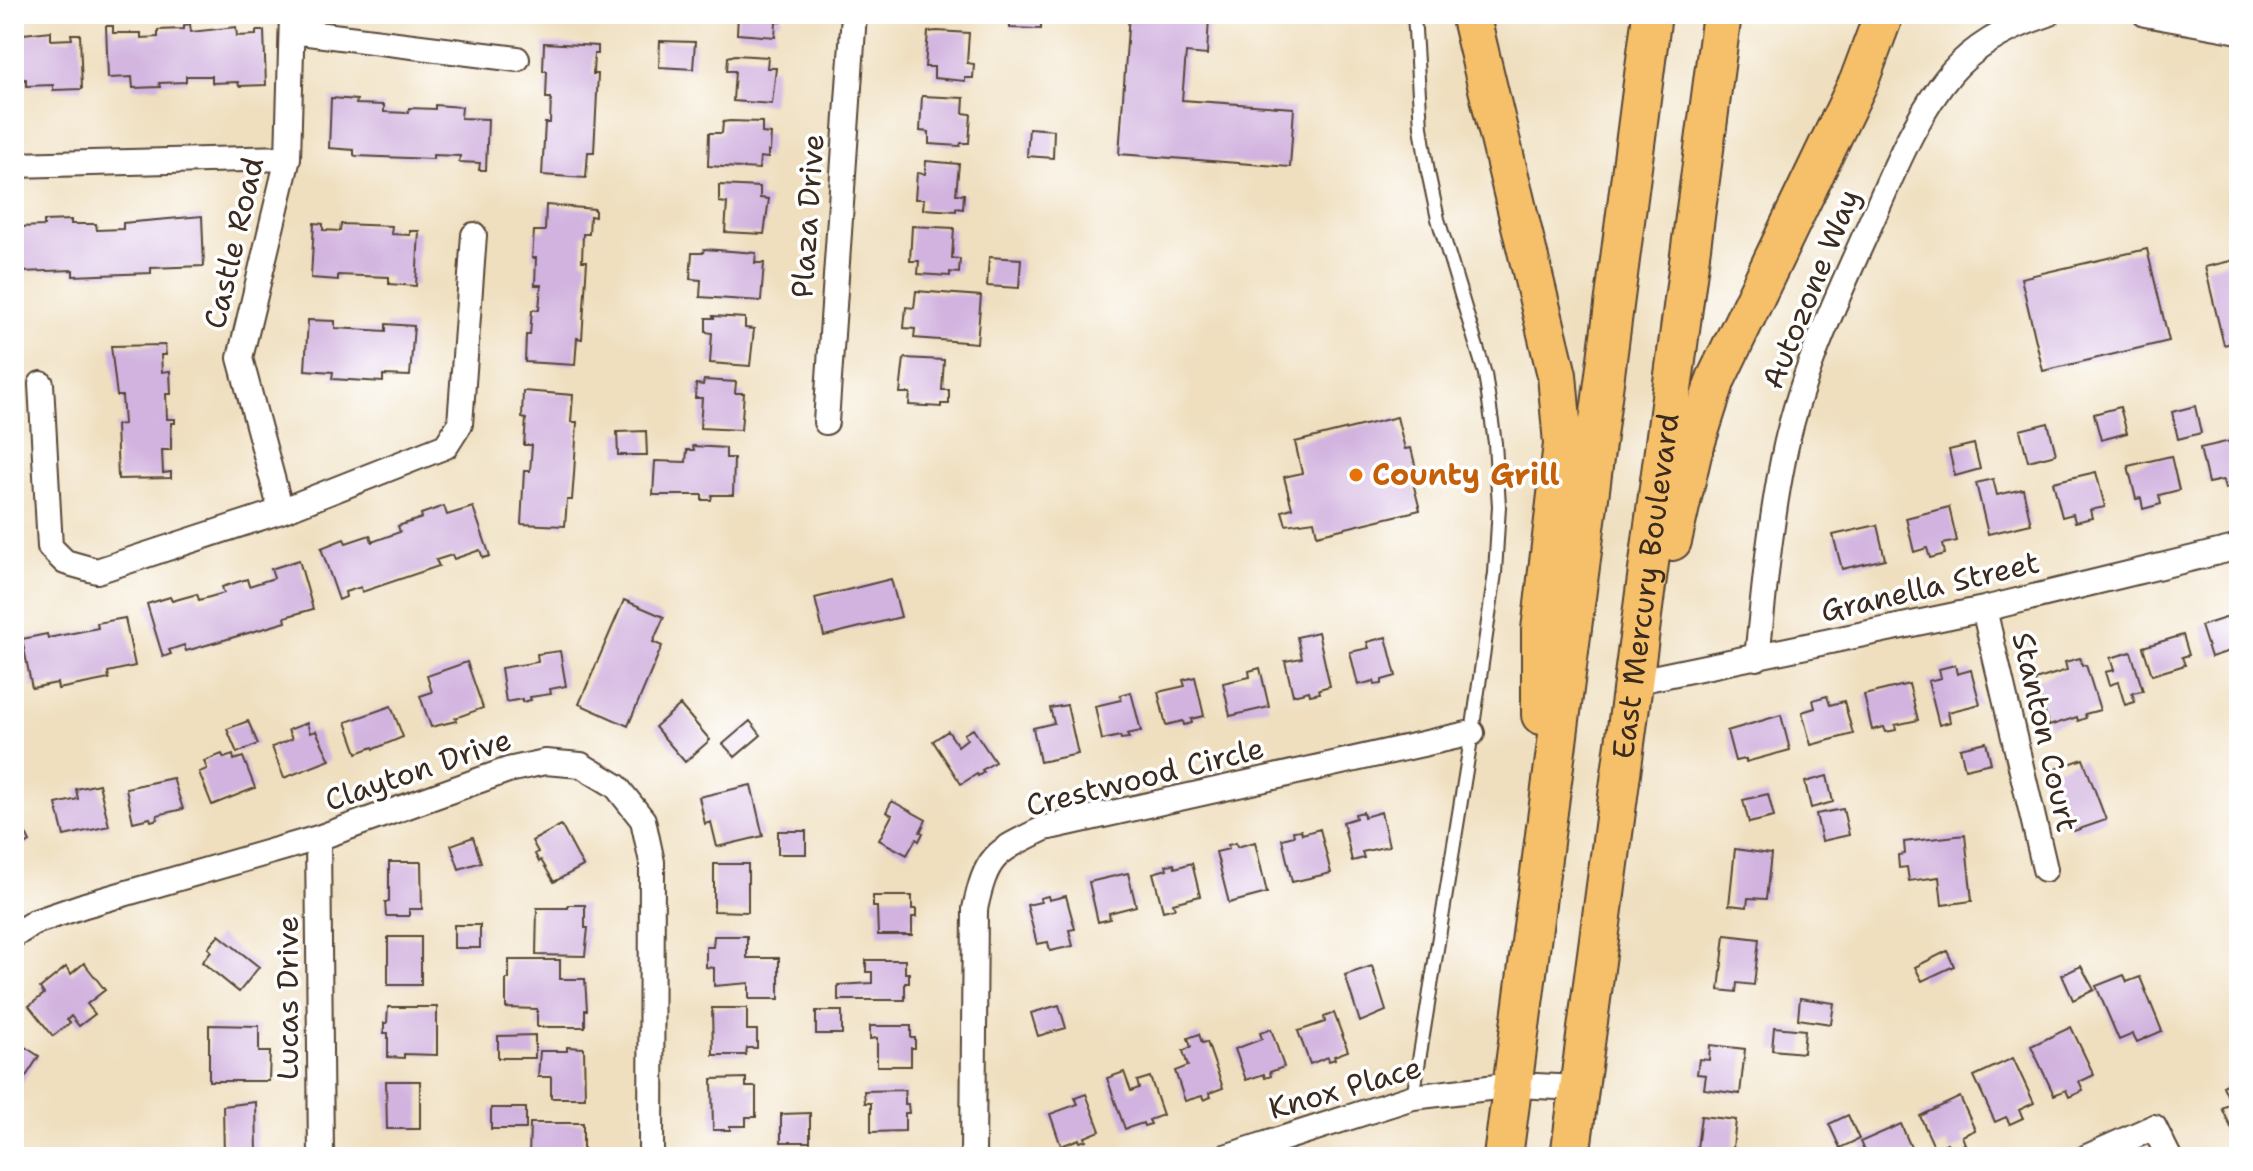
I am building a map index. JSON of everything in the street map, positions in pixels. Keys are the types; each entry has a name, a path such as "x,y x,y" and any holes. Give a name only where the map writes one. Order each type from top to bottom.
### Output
{"main road":[{"path":"1470,14 1547,332 1562,412 1562,467 1541,630 1539,888"},
{"path":"1503,1157 1652,14"},
{"name":"East Mercury Boulevard","path":"1570,1157 1722,14"},
{"path":"1633,682 1684,499 1692,454 1716,379 1859,81 1884,14"}],"street":[{"name":"Plaza Drive","path":"826,422 854,14"},
{"name":"Autozone Way","path":"1757,658 1767,560 1792,422 1834,309 1894,171 1929,102 1953,71 1990,40 2022,22 2048,14"},
{"path":"2145,14 2239,31"},
{"path":"294,20 517,59"},
{"name":"Castle Road","path":"281,511 240,358 288,158 294,20"},
{"path":"14,165 288,158"},
{"path":"41,384 50,547 65,562 97,571 281,511 446,446 460,424 474,235"},
{"name":"Granella Street","path":"1633,682 1984,609 2239,547"},
{"name":"Stanton Court","path":"1984,609 2045,869"},
{"name":"Crestwood Circle","path":"973,1157 975,909 982,876 1001,849 1045,828 1472,733"},
{"name":"Clayton Drive","path":"14,935 35,922 85,905 318,838 508,770 545,762 581,765 616,786 643,820 652,862 651,1157"},
{"name":"Lucas Drive","path":"318,838 321,1157"},
{"name":"Knox Place","path":"1225,1157 1413,1097 1513,1085 1579,1088"},
{"path":"2087,1157 2154,1127 2169,1157"}],"lane":[{"path":"1413,1097 1472,733 1499,534 1495,443 1487,385 1478,343 1431,188 1421,127 1414,14"}],"building":[{"path":"738,14 782,14 781,22 776,22 775,37 737,34"},
{"path":"1010,14 1041,14 1041,29 1010,28"},
{"path":"1129,14 1209,16 1207,55 1186,53 1182,100 1294,108 1290,167 1119,154"},
{"path":"190,24 191,32 236,27 237,36 256,35 256,31 264,31 266,85 212,83 212,76 186,76 186,82 133,88 132,77 108,78 106,26 113,26 113,33 141,33 141,38 158,37 158,30 184,29 184,25"},
{"path":"51,31 51,40 72,39 71,34 80,34 82,89 53,90 53,85 26,86 26,79 14,80 14,35"},
{"path":"928,32 969,33 967,63 974,64 973,78 965,78 965,81 934,78 934,67 925,67"},
{"path":"660,41 695,42 693,69 659,67"},
{"path":"544,43 598,46 598,54 594,54 593,74 598,74 594,152 588,152 586,178 542,175 545,123 550,123 551,98 546,98"},
{"path":"728,57 768,57 767,68 776,68 772,104 733,101 735,71 727,71"},
{"path":"922,96 964,98 963,113 971,114 969,143 961,143 960,146 929,144 929,132 920,131"},
{"path":"331,98 357,100 356,104 384,105 384,112 408,113 409,108 435,109 435,105 462,107 461,118 488,119 486,170 479,170 480,163 459,162 460,156 433,155 433,159 356,156 354,150 329,148"},
{"path":"723,122 762,122 762,133 771,134 768,158 760,157 759,169 708,166 709,133 722,133"},
{"path":"1029,128 1054,130 1053,158 1027,156"},
{"path":"926,161 959,164 956,194 964,194 963,209 923,209 924,199 915,199 917,173 925,174"},
{"path":"719,185 760,187 760,198 769,199 764,234 725,232 727,203 719,202"},
{"path":"546,205 595,209 595,217 590,216 589,234 583,234 582,261 587,261 582,339 577,338 575,365 525,362 526,335 530,335 532,310 539,310 541,285 535,285 536,258 532,258 534,231 545,231"},
{"path":"202,216 204,266 151,268 151,273 73,276 73,270 21,272 19,227 44,226 44,221 71,220 71,224 96,224 97,230 123,229 123,223"},
{"path":"314,223 323,224 323,230 340,231 341,224 392,226 391,234 410,235 410,231 419,231 416,286 389,284 389,277 338,275 338,280 311,278"},
{"path":"912,226 954,228 952,258 960,259 959,273 950,272 950,276 918,274 919,261 910,261"},
{"path":"704,249 756,253 755,263 764,263 761,301 700,297 701,280 690,279 692,253 703,253"},
{"path":"2147,249 2169,341 2043,371 2021,278"},
{"path":"989,257 1021,259 1019,288 987,286"},
{"path":"2239,259 2239,341 2224,345 2205,267"},
{"path":"916,291 981,296 977,343 914,338 915,329 904,328 906,307 914,308"},
{"path":"706,318 745,318 745,328 754,329 750,366 710,363 712,333 706,332"},
{"path":"308,320 335,321 335,328 386,331 386,324 414,326 410,376 383,375 383,382 332,379 333,372 305,370"},
{"path":"165,345 166,355 161,355 162,372 170,371 171,394 166,394 167,419 175,419 175,423 171,423 171,450 162,450 163,473 171,472 171,478 118,479 116,425 124,424 122,396 117,396 111,346"},
{"path":"904,358 944,360 942,390 949,390 949,404 941,404 941,407 909,405 910,393 900,393"},
{"path":"704,380 736,382 735,393 744,393 741,430 700,428 702,398 695,398 696,384 703,385"},
{"path":"523,391 573,395 571,422 577,422 574,474 572,500 567,500 565,526 521,524 524,471 530,471 532,445 524,445 526,419 522,418"},
{"path":"2195,406 2201,433 2178,439 2172,412"},
{"path":"2120,407 2127,433 2101,440 2094,414"},
{"name":"County Grill","path":"1397,417 1405,449 1411,448 1418,477 1412,479 1420,510 1317,535 1314,521 1286,525 1282,511 1292,508 1284,477 1302,473 1295,442"},
{"path":"2048,423 2056,454 2028,461 2020,430"},
{"path":"646,431 647,455 618,455 617,432"},
{"path":"2239,439 2239,485 2225,489 2223,480 2208,483 2200,448"},
{"path":"1974,444 1980,469 1955,476 1949,450"},
{"path":"693,446 726,448 726,458 734,458 733,495 712,495 711,500 702,500 702,495 653,495 655,461 686,462 687,450 694,450"},
{"path":"2171,456 2179,490 2159,495 2161,504 2143,509 2141,498 2136,499 2128,466"},
{"path":"2096,472 2105,507 2090,510 2092,518 2075,522 2073,514 2062,517 2053,482"},
{"path":"1993,479 1997,495 2023,489 2031,524 1988,534 1976,483"},
{"path":"444,506 447,515 473,507 490,556 483,558 480,550 454,559 452,555 436,560 439,566 362,592 361,587 345,592 346,597 339,600 321,548 344,539 346,543 370,535 372,542 400,532 398,526"},
{"path":"1949,507 1957,541 1943,544 1945,554 1930,558 1927,548 1914,552 1906,518"},
{"path":"1877,525 1885,559 1842,569 1833,535"},
{"path":"299,560 313,609 285,617 286,622 186,651 184,645 169,650 171,654 163,657 147,604 197,594 199,600 224,593 222,587 247,579 249,586 274,578 271,569"},
{"path":"891,579 901,617 824,636 815,598"},
{"path":"624,600 664,617 653,642 662,646 628,726 579,704"},
{"path":"2231,616 2239,648 2211,657 2201,626"},
{"path":"125,618 135,666 108,672 109,679 58,689 57,683 32,688 22,639 47,634 48,638 98,628 97,623"},
{"path":"1318,632 1330,686 1319,689 1320,693 1310,695 1309,691 1293,695 1285,661 1302,658 1297,637"},
{"path":"2183,635 2189,655 2182,657 2185,665 2152,675 2143,647"},
{"path":"1386,637 1396,676 1382,680 1382,684 1375,685 1374,681 1358,685 1350,652 1369,648 1367,642"},
{"path":"560,651 566,686 550,689 551,694 530,697 531,700 506,702 501,668 538,662 537,654"},
{"path":"2131,652 2143,691 2132,693 2135,702 2125,705 2118,682 2109,685 2105,672 2114,670 2110,658"},
{"path":"2080,658 2082,665 2086,665 2100,710 2085,714 2086,718 2078,721 2077,717 2049,726 2035,680 2067,670 2065,662"},
{"path":"467,662 483,708 455,718 456,721 431,727 420,696 432,692 427,676"},
{"path":"1955,665 1957,674 1971,670 1980,704 1948,712 1950,722 1939,725 1928,681 1941,678 1939,669"},
{"path":"1260,668 1269,707 1230,716 1223,683 1250,677 1249,671"},
{"path":"1195,677 1204,716 1191,719 1192,723 1184,725 1183,721 1166,725 1158,692 1185,686 1183,680"},
{"path":"1909,684 1918,720 1895,725 1896,730 1886,732 1884,727 1872,730 1864,695"},
{"path":"1131,692 1141,731 1127,734 1129,738 1121,739 1120,736 1102,740 1095,706 1121,700 1120,695"},
{"path":"1827,696 1830,705 1844,701 1853,734 1811,745 1802,712 1815,708 1813,700"},
{"path":"680,705 710,740 685,762 655,727"},
{"path":"1067,705 1078,754 1040,762 1033,728 1054,723 1050,708"},
{"path":"391,706 403,737 357,753 346,722"},
{"path":"1781,715 1790,750 1746,762 1746,759 1735,761 1727,731"},
{"path":"248,721 258,744 237,753 227,729"},
{"path":"750,721 761,735 735,757 723,744"},
{"path":"307,723 310,733 316,731 330,760 284,778 272,747 292,739 288,730"},
{"path":"973,729 995,762 978,776 961,784 933,741 948,731 958,746 967,739 964,734"},
{"path":"1986,742 1991,763 1965,769 1960,748"},
{"path":"222,754 224,758 233,755 234,760 243,757 255,788 212,805 199,772 207,769 204,761"},
{"path":"2083,759 2106,820 2074,831 2066,807 2059,809 2054,795 2060,793 2052,770"},
{"path":"1827,776 1833,802 1811,808 1805,782"},
{"path":"173,778 183,809 157,815 158,819 151,821 150,818 133,822 126,788"},
{"path":"99,784 109,826 64,836 56,804 78,799 76,789"},
{"path":"751,785 763,836 717,847 711,822 705,824 699,797"},
{"path":"1768,794 1774,817 1749,823 1743,800"},
{"path":"892,801 926,820 919,841 916,839 907,855 879,840 892,815 886,812"},
{"path":"1843,809 1849,835 1822,841 1816,814"},
{"path":"1363,812 1364,817 1381,812 1389,846 1362,852 1364,858 1352,861 1343,822"},
{"path":"21,824 30,842 14,851 14,827"},
{"path":"561,825 583,866 554,882 541,860 539,862 532,841"},
{"path":"1320,829 1331,873 1292,882 1282,839 1294,836 1293,831 1301,830 1302,834"},
{"path":"778,831 806,831 806,854 778,854"},
{"path":"1965,835 1972,901 1942,905 1939,877 1909,881 1907,867 1899,868 1898,855 1905,854 1904,842"},
{"path":"473,837 481,862 459,869 451,845"},
{"path":"1255,842 1267,893 1229,903 1216,852 1229,849 1228,845 1236,843 1237,847"},
{"path":"1735,849 1771,854 1766,899 1748,898 1747,907 1729,905"},
{"path":"389,862 421,862 422,909 409,909 409,916 386,916"},
{"path":"1192,863 1200,896 1173,903 1175,908 1163,911 1153,873 1167,869 1166,865 1174,864 1175,868"},
{"path":"714,864 748,864 748,912 714,911"},
{"path":"1128,873 1136,906 1109,913 1110,919 1098,922 1089,882"},
{"path":"873,896 912,896 912,909 916,909 916,917 912,917 912,935 878,935 877,907 873,907"},
{"path":"1048,896 1049,900 1066,896 1075,929 1069,930 1073,946 1050,951 1048,942 1037,944 1027,905 1041,902 1040,898"},
{"path":"568,905 585,905 585,928 588,928 585,956 536,955 537,908 568,908"},
{"path":"454,925 480,925 480,948 454,948"},
{"path":"219,935 259,967 239,992 202,962"},
{"path":"1725,935 1759,939 1754,985 1737,983 1736,992 1719,990"},
{"path":"714,936 747,936 747,958 779,958 779,999 749,999 749,983 714,986 714,968 706,967 706,947 713,947"},
{"path":"388,937 421,937 421,985 388,985"},
{"path":"1947,951 1954,966 1922,981 1915,967"},
{"path":"509,960 560,960 560,979 585,979 585,1027 537,1027 537,1009 506,1008"},
{"path":"866,960 905,960 909,983 905,983 905,1000 838,1000 838,985 872,983 872,972 866,972"},
{"path":"84,963 105,990 87,1004 95,1014 79,1026 71,1016 67,1020 70,1023 53,1036 29,1006 44,994 40,988 66,967 71,974"},
{"path":"1372,966 1386,1011 1360,1022 1345,975"},
{"path":"2081,966 2094,990 2073,1000 2062,975"},
{"path":"2124,975 2127,982 2140,977 2162,1031 2137,1042 2133,1034 2119,1040 2096,986"},
{"path":"1800,998 1834,1003 1831,1024 1798,1019"},
{"path":"1059,1005 1066,1028 1038,1036 1031,1013"},
{"path":"388,1007 437,1007 437,1055 388,1057 388,1033 384,1033 384,1023 387,1023"},
{"path":"712,1008 747,1008 747,1030 757,1030 757,1048 747,1048 746,1055 713,1055"},
{"path":"816,1011 842,1011 842,1034 816,1034"},
{"path":"1334,1013 1348,1051 1334,1056 1335,1059 1329,1061 1328,1057 1310,1064 1298,1031 1325,1022 1324,1017"},
{"path":"209,1025 259,1026 259,1052 270,1052 269,1081 209,1081"},
{"path":"870,1026 911,1026 915,1048 911,1048 911,1066 877,1066 877,1038 870,1039"},
{"path":"1774,1027 1805,1030 1803,1053 1772,1050"},
{"path":"2071,1027 2094,1075 2079,1082 2083,1091 2069,1097 2066,1090 2054,1095 2031,1046"},
{"path":"1271,1029 1284,1067 1270,1072 1271,1076 1265,1078 1264,1074 1246,1080 1235,1049 1262,1039 1260,1033"},
{"path":"1199,1034 1202,1043 1207,1042 1223,1088 1209,1093 1211,1097 1204,1100 1202,1096 1185,1101 1175,1071 1188,1066 1183,1051 1191,1047 1188,1038"},
{"path":"535,1035 535,1058 498,1058 498,1036"},
{"path":"14,1040 39,1056 14,1095"},
{"path":"1710,1045 1745,1049 1740,1094 1704,1089 1706,1075 1697,1074 1699,1059 1709,1060"},
{"path":"567,1047 584,1048 585,1098 551,1098 551,1077 538,1077 540,1051 567,1051"},
{"path":"2013,1058 2034,1103 2019,1110 2023,1118 2010,1124 2006,1117 1995,1122 1974,1076"},
{"path":"1124,1072 1131,1091 1139,1088 1137,1081 1150,1077 1163,1115 1149,1120 1151,1124 1144,1126 1143,1123 1125,1129 1107,1078"},
{"path":"746,1078 746,1087 756,1087 756,1117 746,1117 746,1126 713,1130 712,1079"},
{"path":"2239,1078 2239,1132 2234,1134 2222,1108 2231,1104 2223,1086"},
{"path":"386,1081 420,1081 420,1129 387,1129"},
{"path":"905,1090 909,1113 905,1113 905,1131 871,1132 871,1103 865,1103 864,1091"},
{"path":"1086,1094 1100,1131 1085,1137 1086,1140 1080,1142 1079,1139 1061,1146 1050,1114 1078,1104 1075,1098"},
{"path":"1960,1097 1975,1130 1962,1136 1965,1144 1950,1151 1947,1143 1935,1149 1920,1116"},
{"path":"256,1102 257,1154 224,1155 223,1106"},
{"path":"491,1108 526,1108 526,1129 491,1129"},
{"path":"810,1113 810,1142 781,1142 781,1114"},
{"path":"1848,1115 1859,1139 1840,1148 1829,1124"},
{"path":"1701,1116 1736,1120 1735,1155 1696,1157"},
{"path":"530,1123 583,1123 583,1157 529,1157"},
{"path":"1901,1124 1915,1157 1867,1157 1860,1142"},
{"path":"712,1151 746,1151 746,1157 712,1157"},
{"path":"386,1152 435,1152 435,1157 386,1157"}],"place":[{"name":"County Grill","path":"1356,475"}]}
